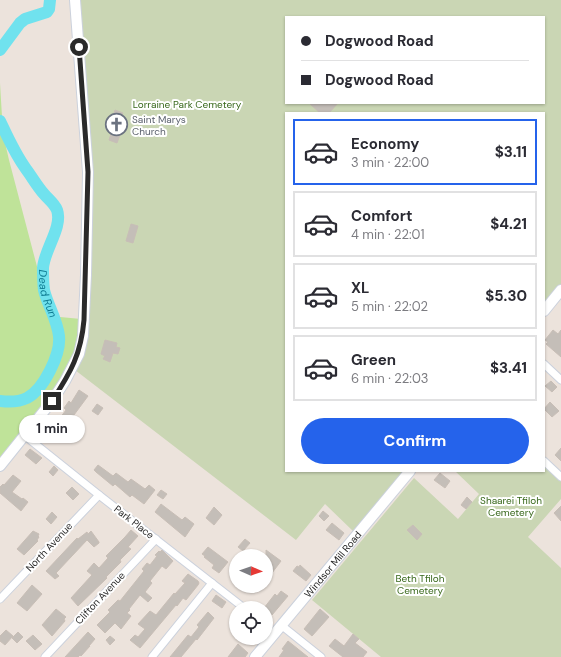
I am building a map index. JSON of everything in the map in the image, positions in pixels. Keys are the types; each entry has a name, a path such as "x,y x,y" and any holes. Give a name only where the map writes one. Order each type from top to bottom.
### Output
{"street":[{"path":"0,466 65,381 79,354 83,336 88,172 75,0"},
{"path":"545,310 561,290"},
{"path":"545,365 561,380"},
{"name":"Park Place","path":"24,435 235,601"},
{"path":"545,462 561,477"},
{"name":"Windsor Mill Road","path":"255,657 409,472"},
{"name":"North Avenue","path":"0,599 99,495"},
{"name":"Clifton Avenue","path":"45,657 156,539"},
{"path":"152,657 212,583"},
{"path":"281,625 321,657"}],"green space":[{"name":"Lorraine Park Cemetery","path":"78,0 561,0 561,285 545,304 545,112 285,112 285,472 404,472 354,532 325,504 296,540 75,370 88,320"},
{"path":"0,83 3,134 50,316 81,319 76,351 60,383 0,460"},
{"name":"Beth Tfiloh Cemetery","path":"545,465 561,481 561,499 528,537 561,568 561,657 381,657 312,600 414,478 458,519 479,494 456,472 545,472"}],"building":[{"path":"310,104 337,104 330,112 319,112"},
{"name":"Saint Marys Church","path":"115,110 123,113 120,119 125,121 117,143 109,140 112,131 109,129"},
{"path":"131,224 138,226 133,243 126,241"},
{"path":"553,330 558,334 561,330 561,357 546,344 548,342 545,340"},
{"path":"105,340 117,343 116,347 120,348 118,354 113,353 110,362 103,359 105,356 101,354"},
{"path":"551,381 557,387 552,392 545,386"},
{"path":"79,390 88,396 71,419 74,421 68,430 57,422 66,410 64,408 69,401 71,403"},
{"path":"550,402 559,411 552,417 545,410"},
{"path":"97,404 103,408 98,415 92,411"},
{"path":"561,448 561,461 555,455"},
{"path":"30,449 42,458 36,464 25,455"},
{"path":"98,465 113,476 116,473 128,482 131,479 145,489 149,485 155,490 144,504 132,495 130,497 115,484 113,486 96,472 94,470"},
{"path":"54,466 58,470 53,476 49,472"},
{"path":"440,473 450,481 445,488 434,480"},
{"path":"13,475 21,481 12,492 28,502 21,511 0,493 0,487 3,484 4,485"},
{"path":"72,487 79,494 73,500 66,493"},
{"path":"161,490 167,494 163,499 157,495"},
{"path":"467,497 472,502 466,509 461,505"},
{"path":"161,504 182,520 185,517 194,524 185,537 155,512"},
{"path":"561,506 561,521 554,513"},
{"path":"214,507 222,515 214,525 206,518"},
{"path":"323,511 329,516 324,521 319,516"},
{"path":"52,512 57,517 51,524 46,519"},
{"path":"332,523 344,533 339,540 326,530"},
{"path":"413,525 422,534 417,540 407,530"},
{"path":"131,530 138,536 128,547 131,549 120,560 121,562 106,577 107,578 78,606 71,598 92,575 87,571 94,563 99,568 108,558 106,556"},
{"path":"33,531 39,534 38,541 24,555 17,549"},
{"path":"91,531 99,543 94,547 87,540 56,573 59,576 55,579 46,571 77,538 78,539 87,532 88,534"},
{"path":"245,539 250,543 245,549 240,549 238,547"},
{"path":"208,547 228,562 219,573 212,568 214,565 202,554"},
{"path":"162,550 173,561 166,569 162,566 150,581 152,583 145,592 152,598 148,602 140,595 129,609 130,610 127,613 131,616 121,629 115,623 105,633 97,625 110,612 108,610 118,600 120,601 144,571 142,569 147,563 150,565 157,556 155,555"},
{"path":"273,555 281,561 273,572"},
{"path":"300,565 311,575 306,581 293,571"},
{"path":"188,574 198,581 198,585 186,600 183,598 177,606 176,605 140,648 130,640 135,635 138,637 145,629 138,624 150,611 156,615 174,593 175,594 185,583 182,581"},
{"path":"32,585 42,594 27,611 17,603"},
{"path":"281,591 288,596 273,614 273,601 270,601 275,594 277,596"},
{"path":"216,595 226,602 222,608 212,601"},
{"path":"56,609 66,617 64,619 65,621 52,636 42,625"},
{"path":"320,609 329,617 312,636 304,629"},
{"path":"208,612 214,618 197,640 196,639 181,657 170,657 188,635 191,637 199,627 197,625"},
{"path":"6,630 13,636 5,645 0,641 0,636"},
{"path":"18,632 23,637 17,643 12,638"},
{"path":"88,632 95,639 81,656 65,657"},
{"path":"353,634 359,639 355,643 367,652 363,657 343,657 329,646 335,639 344,646"},
{"path":"33,635 42,644 35,650 26,641"},
{"path":"110,636 115,640 110,645 106,640"},
{"path":"288,641 308,657 279,657 284,650 282,649"},
{"path":"237,645 248,653 245,657 228,657"}],"waterway":[{"name":"Dead Run","path":"0,50 20,23 25,19 47,12 49,9 50,0"},
{"name":"Dead Run","path":"0,121 22,163 39,188 53,203 57,210 57,224 44,261 43,276 44,290 59,336 59,343 54,361 39,387 27,398 6,402 0,401"}],"place":[{"name":"Saint Marys Church","path":"117,125"}],"route":[{"path":"52,401 76,361 83,336 88,216 88,172 87,140 79,47"}],"park label":[{"name":"Shaarei Tfiloh Cemetery","path":"511,506"}]}
